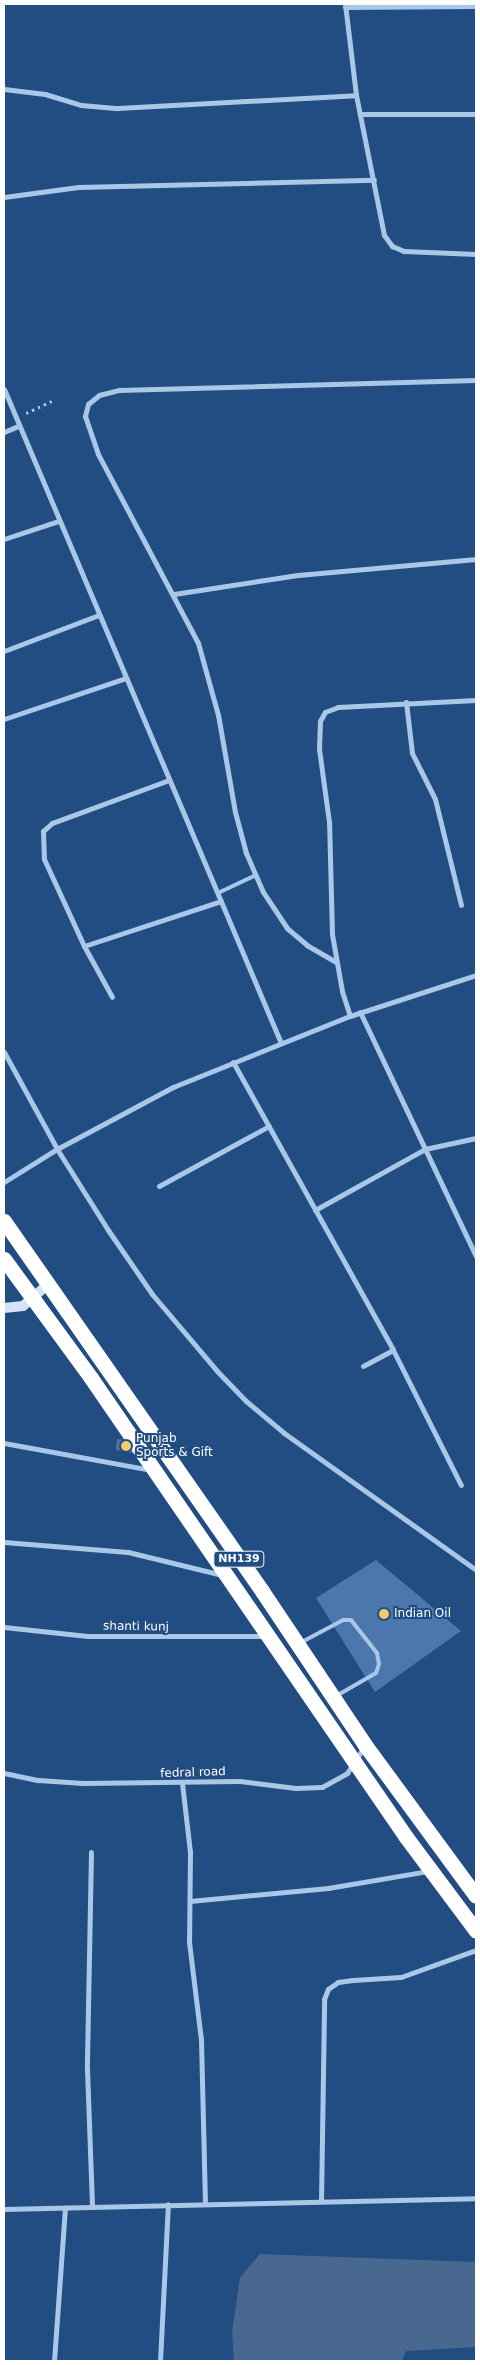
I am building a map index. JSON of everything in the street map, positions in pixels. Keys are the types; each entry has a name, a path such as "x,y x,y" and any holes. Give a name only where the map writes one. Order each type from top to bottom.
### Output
{"highway":[{"name":"NH139","path":"4,1221 47,1285 108,1366 365,1745 476,1896"},
{"name":"NH139","path":"4,1259 91,1378 152,1470 269,1636 354,1763 476,1931"}],"street":[{"path":"476,6 345,5 356,95 384,235 392,246 404,251 476,254"},
{"path":"4,89 30,90 81,105 118,108 356,95"},
{"path":"360,114 476,114"},
{"path":"4,197 78,187 374,180"},
{"path":"336,962 307,945 287,928 256,875 235,812 210,682 198,643 89,432 85,416 88,404 99,394 151,389 476,380"},
{"path":"4,388 18,426 281,1043"},
{"path":"4,432 18,426"},
{"path":"4,540 58,520"},
{"path":"174,594 298,575 476,559"},
{"path":"4,651 99,615"},
{"path":"4,720 126,678"},
{"path":"350,1016 336,962 332,934 329,822 318,742 320,721 325,712 338,707 406,702 476,700"},
{"path":"406,702 412,752 436,798 461,905"},
{"path":"112,997 84,946 44,860 42,831 52,823 169,780"},
{"path":"84,946 220,901"},
{"path":"4,1182 57,1149 148,1100 234,1062 360,1012 476,975"},
{"path":"360,1012 476,1256"},
{"path":"4,1052 57,1149 152,1294 246,1401 329,1467 476,1570"},
{"path":"234,1062 392,1350 461,1485"},
{"path":"159,1186 269,1126"},
{"path":"315,1210 425,1149 476,1138"},
{"path":"4,1308 23,1306 33,1300 47,1285"},
{"path":"364,1366 392,1350"},
{"path":"4,1443 152,1470"},
{"path":"4,1542 128,1552 227,1577"},
{"name":"shanti kunj","path":"4,1627 88,1636 269,1636"},
{"name":"fedral road","path":"4,1773 38,1780 84,1783 240,1781 296,1788 322,1787 336,1781 354,1763 365,1745"},
{"path":"182,1783 190,1852 190,1968 202,2068 206,2203"},
{"path":"91,1852 87,2069 92,2206"},
{"path":"190,1901 328,1888 431,1870"},
{"path":"321,2201 324,1999 328,1989 338,1982 401,1977 476,1950"},
{"path":"4,2209 476,2198"},
{"path":"160,2361 168,2204"},
{"path":"54,2361 64,2207"}],"lane":[{"path":"218,893 256,875"},
{"path":"298,1644 343,1620 351,1620 377,1653 379,1664 376,1673 334,1697"}],"path":[{"path":"18,426 26,412 52,401"}],"water":[{"path":"260,2254 476,2262 476,2347 406,2351 402,2361 234,2361 232,2332 240,2278"}],"building":[{"name":"Punjab Sports & Gift","path":"117,1439 133,1441 138,1454 116,1450"},
{"name":"Indian Oil","path":"376,1560 461,1631 375,1692 316,1598"}],"place":[{"name":"Punjab Sports & Gift","path":"126,1446"},
{"name":"Indian Oil","path":"384,1614"}]}
